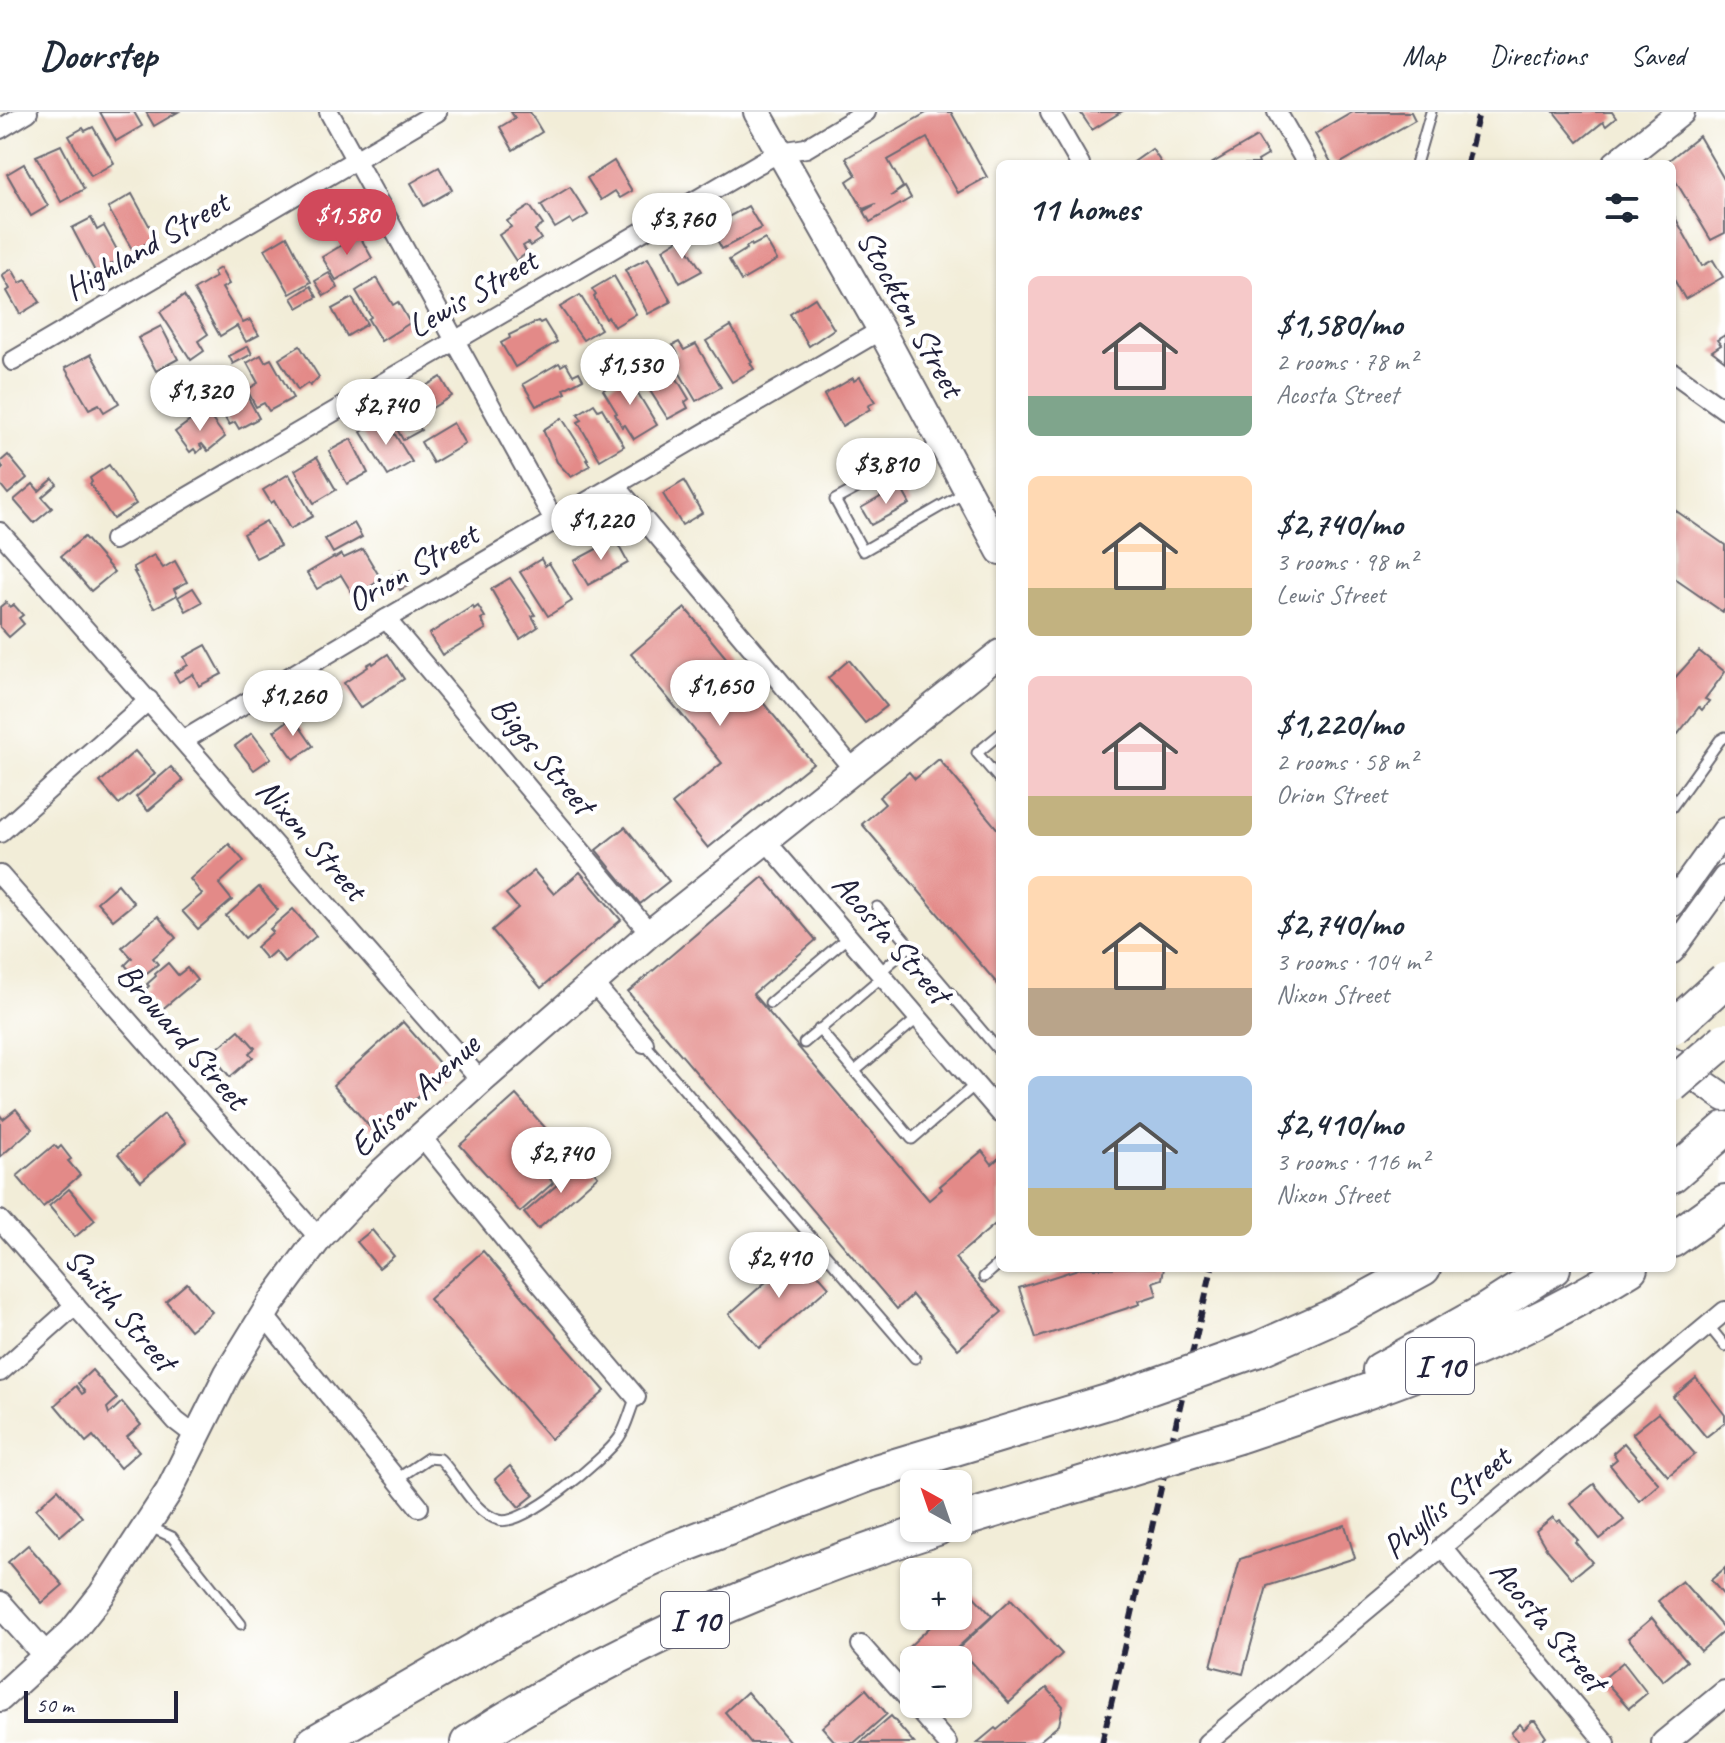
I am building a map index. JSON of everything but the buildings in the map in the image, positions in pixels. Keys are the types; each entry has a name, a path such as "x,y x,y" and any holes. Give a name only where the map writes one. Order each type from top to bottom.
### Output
{"highway":[{"path":"1676,1024 1725,980"},
{"path":"1676,1082 1725,1040"},
{"path":"1681,1167 1725,1129"},
{"path":"1676,1237 1725,1202"},
{"path":"1259,1349 1335,1307 1385,1272"},
{"name":"I 10","path":"314,1743 524,1623 676,1548 869,1474 1114,1400 1259,1349 1340,1313 1416,1272"},
{"path":"1238,1436 1381,1369 1484,1312 1547,1272"},
{"name":"I 10","path":"972,1517 1238,1436 1459,1358 1550,1315 1623,1272"},
{"name":"I 10","path":"468,1743 561,1687 692,1621 829,1564 900,1540"}],"main road":[{"name":"Stockton Street","path":"757,112 881,330 996,544"},
{"path":"1621,160 1681,112"},
{"name":"Edison Avenue","path":"0,1698 72,1632 102,1594 148,1526 228,1373 263,1314 319,1238 383,1171 650,933 996,656"},
{"path":"1676,1015 1725,1050"},
{"path":"1676,1064 1725,1098"}],"street":[{"path":"0,129 28,112"},
{"path":"329,112 555,522"},
{"name":"Highland Street","path":"13,361 437,112"},
{"name":"Lewis Street","path":"114,540 780,152 806,148 866,112"},
{"path":"1050,112 1078,160"},
{"path":"1277,112 1305,160"},
{"name":"Orion Street","path":"184,740 881,330"},
{"path":"1676,375 1725,410"},
{"path":"616,486 854,770"},
{"name":"Nixon Street","path":"0,532 481,1081"},
{"name":"Biggs Street","path":"386,619 650,933"},
{"path":"0,833 149,700"},
{"path":"1676,898 1725,830"},
{"name":"Acosta Street","path":"766,841 975,1085 996,1105"},
{"name":"Broward Street","path":"0,875 319,1238"},
{"path":"1676,945 1725,878"},
{"path":"593,983 644,1043"},
{"path":"421,1136 636,1397"},
{"name":"Smith Street","path":"0,1220 176,1421 197,1437"},
{"path":"0,1372 75,1305"},
{"name":"Phyllis Street","path":"1207,1743 1725,1311"},
{"path":"263,1314 419,1507"},
{"name":"Acosta Street","path":"1442,1547 1606,1743"},
{"path":"0,1604 47,1657"},
{"path":"861,1645 947,1743"},
{"path":"1664,1743 1725,1693"}],"lane":[{"path":"1417,160 1431,112"},
{"path":"942,442 835,500 863,551 968,491"},
{"path":"996,737 977,753 996,775"},
{"path":"1676,801 1725,737"},
{"path":"877,907 996,1047"},
{"path":"770,1003 848,937"},
{"path":"804,1043 910,946"},
{"path":"855,1071 918,1018"},
{"path":"819,1029 912,1139 975,1085"},
{"path":"644,1043 915,1358"},
{"path":"984,1277 996,1266"},
{"path":"1708,1325 1725,1346"},
{"path":"397,1479 428,1458 440,1459 479,1508 497,1520 508,1522 579,1478 619,1437 636,1397"},
{"path":"148,1526 172,1537 241,1624"}],"railway":[{"path":"1468,160 1479,112"},
{"path":"1102,1743 1211,1272"}]}
